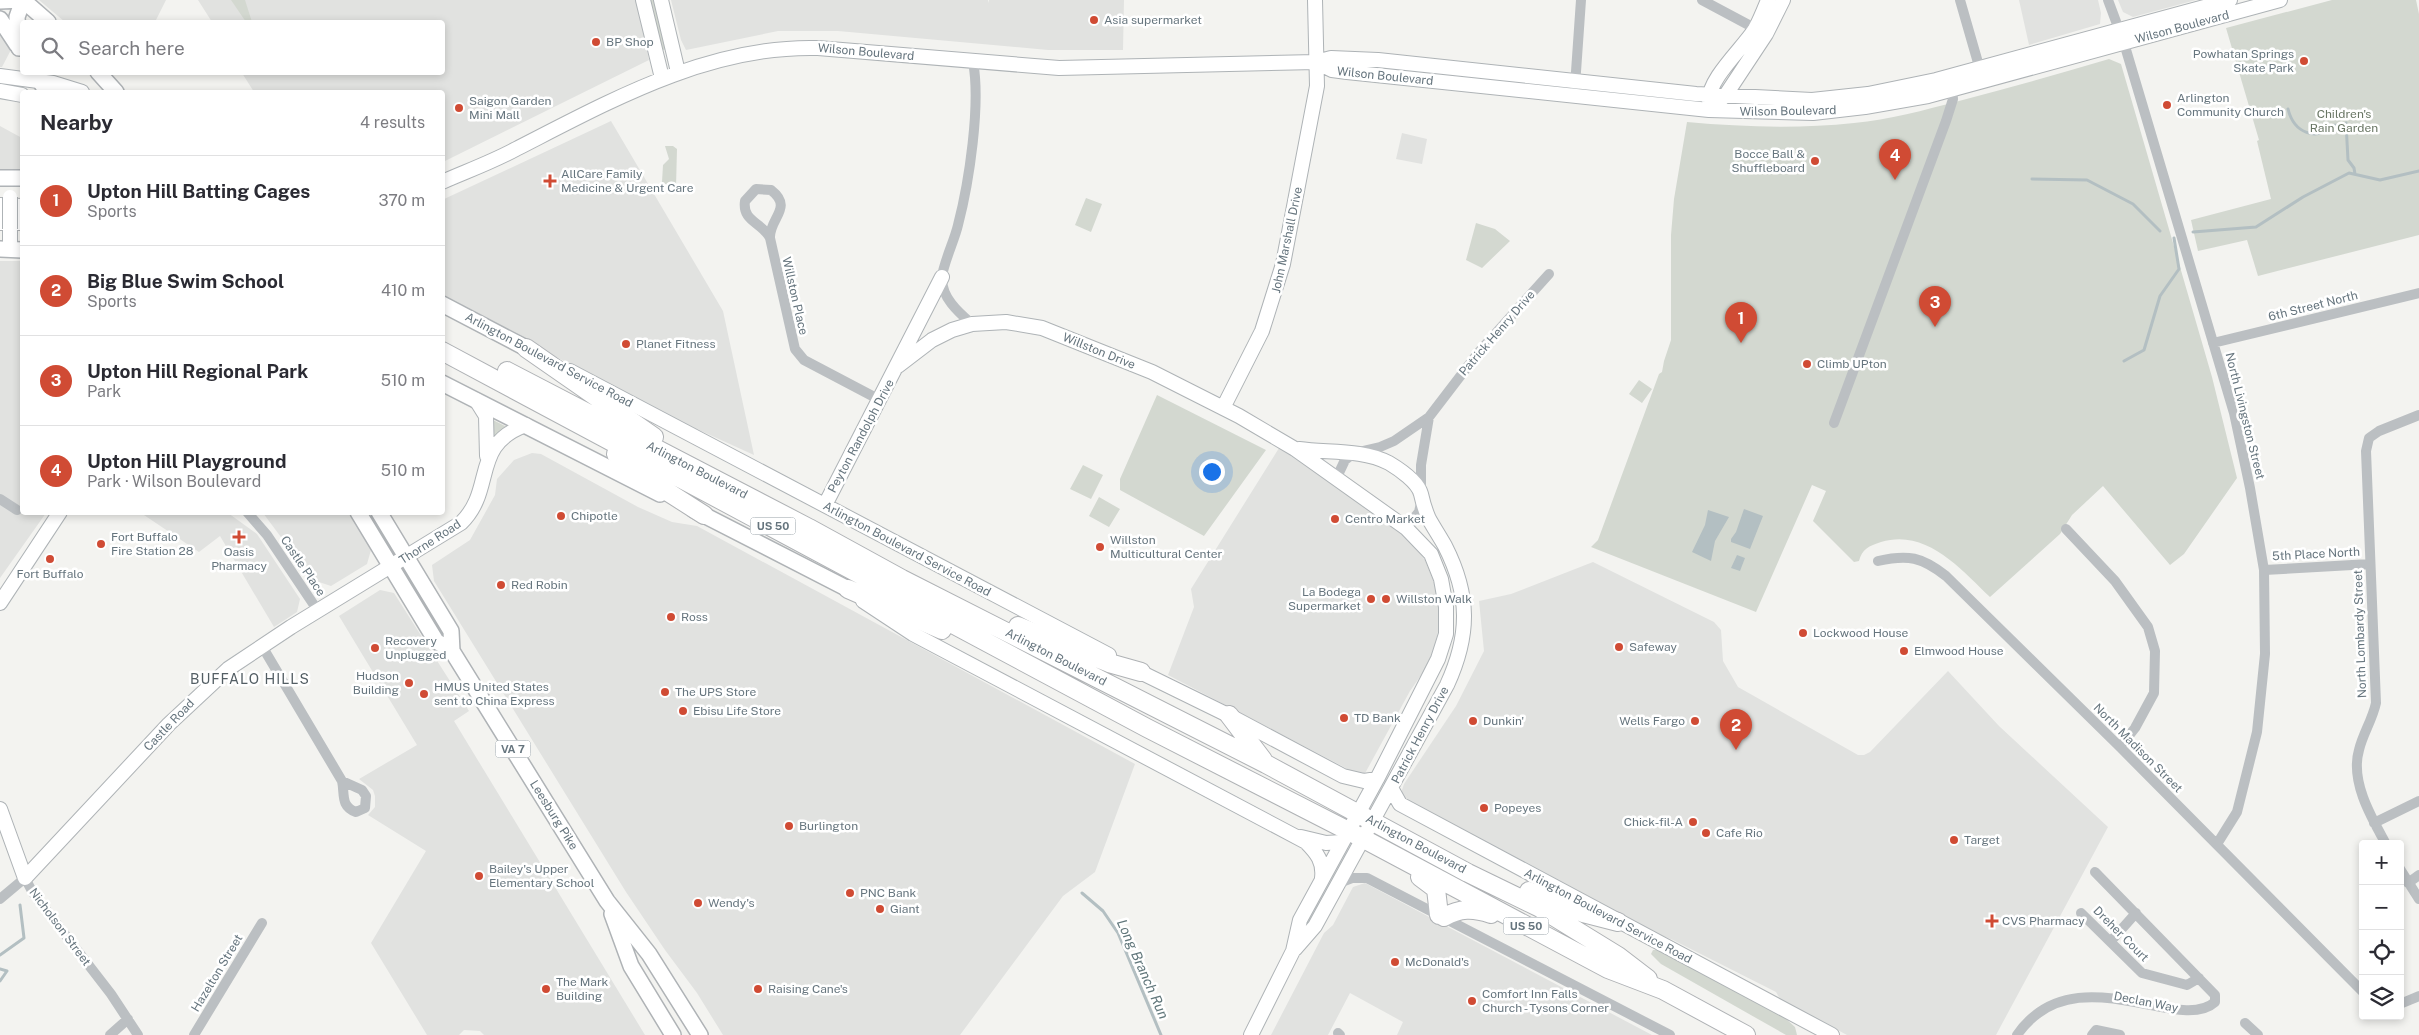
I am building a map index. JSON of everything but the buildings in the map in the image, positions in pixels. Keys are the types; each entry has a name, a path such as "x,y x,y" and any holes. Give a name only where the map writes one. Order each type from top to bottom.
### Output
{"highway":[{"name":"Arlington Boulevard","path":"445,339 809,528 902,579 1266,764 1468,873 1540,908 1618,956 1662,990"},
{"path":"526,348 640,428 809,528"},
{"name":"Arlington Boulevard","path":"445,352 574,422 803,542 1036,670 1351,837 1392,855 1608,969 1662,990 1746,1035"},
{"path":"574,422 657,485 704,515"},
{"path":"902,579 1109,663 1141,672"},
{"path":"848,590 1036,670"},
{"path":"1229,715 1249,744 1266,764"},
{"path":"1392,855 1436,889 1442,916 1456,910 1468,909 1525,926"},
{"path":"1468,873 1507,883 1583,912 1618,922"}],"main road":[{"path":"0,0 23,0 46,20"},
{"path":"20,42 17,17 23,0"},
{"path":"0,19 20,49"},
{"path":"101,75 114,90"},
{"name":"Arlington Boulevard Service Road","path":"445,306 526,348"},
{"path":"445,384 848,590"},
{"name":"Leesburg Pike","path":"360,515 436,641 452,652 607,902 649,954 700,1035"},
{"name":"Leesburg Pike","path":"381,515 451,631 452,652"},
{"name":"Leesburg Pike","path":"607,902 631,966 673,1035"}],"street":[{"path":"643,0 662,78"},
{"path":"661,0 678,72"},
{"name":"John Marshall Drive","path":"1223,408 1262,330 1277,286 1318,82 1315,0"},
{"path":"1575,88 1581,0"},
{"path":"1702,0 1760,31"},
{"path":"1709,110 1725,96 1760,31 1768,0"},
{"path":"1709,110 1709,95 1715,83 1760,31 1782,0"},
{"path":"1960,0 1981,75"},
{"name":"North Livingston Street","path":"2108,0 2121,36 2234,414 2250,488 2264,570 2265,654 2257,732 2237,812 2217,844"},
{"name":"Wilson Boulevard","path":"445,181 514,150 662,78 678,72 758,52 793,48 818,48 1059,68 1316,62 1332,70 1575,88 1812,100 1981,75 2121,36 2230,0"},
{"name":"Wilson Boulevard","path":"2121,36 2280,0"},
{"path":"972,324 953,308 942,277 962,209 969,166 976,80 973,62"},
{"name":"Wilson Boulevard","path":"1575,88 1709,110 1770,112 1840,110 1894,103 1952,89 1981,75"},
{"path":"0,76 40,82 74,90"},
{"path":"1834,423 1946,121 1953,99 1952,89"},
{"path":"0,91 20,96"},
{"path":"11,178 11,250"},
{"path":"756,189 771,190 781,204 781,211 772,224 770,238 762,228 748,217 745,211 745,201 756,189"},
{"name":"Willston Place","path":"770,238 795,349 804,360 880,400"},
{"name":"Patrick Henry Drive","path":"1295,449 1326,453 1354,453 1380,447 1394,441 1430,417 1478,353 1549,274"},
{"name":"Peyton Randolph Drive","path":"824,505 898,366 942,277"},
{"name":"6th Street North","path":"2213,343 2419,293"},
{"name":"Willston Drive","path":"898,366 932,340 952,330 972,324 1006,322 1042,328 1152,372 1223,408 1295,449"},
{"name":"Arlington Boulevard Service Road","path":"526,348 1141,672 1229,715 1343,776 1364,781 1377,779"},
{"name":"Thorne Road","path":"476,400 486,416 487,460"},
{"name":"North Lombardy Street","path":"2384,840 2374,823 2363,796 2356,768 2359,750 2372,720 2376,702 2366,451 2369,438 2379,431 2419,415"},
{"name":"Patrick Henry Drive","path":"1406,528 1419,512 1421,465 1430,417"},
{"name":"Thorne Road","path":"391,567 449,531 471,513 478,499 487,460 494,446 505,434 526,425"},
{"name":"Patrick Henry Drive","path":"1295,449 1337,477 1406,528 1431,554 1441,579 1446,602 1446,634 1438,659 1377,779 1365,817"},
{"path":"1337,477 1346,460 1354,453"},
{"name":"Patrick Henry Drive","path":"1251,1035 1293,951 1300,920 1322,881 1351,837 1365,817 1391,788 1456,666 1464,636 1464,607 1460,583 1445,546 1413,482 1388,462 1354,453"},
{"path":"0,499 17,510"},
{"path":"0,603 58,515"},
{"name":"Castle Place","path":"250,515 267,535 318,611"},
{"path":"2066,529 2126,597 2148,627 2155,651 2154,693 2136,728 2120,747"},
{"name":"North Madison Street","path":"1878,561 1908,557 1928,562 1946,576 2120,747 2359,988"},
{"name":"5th Place North","path":"2264,570 2370,564"},
{"name":"Castle Road","path":"0,899 25,878 208,685 262,646 391,567"},
{"path":"848,590 886,618 1306,842 1314,850 1323,869 1322,881"},
{"path":"262,646 342,781"},
{"name":"Arlington Boulevard Service Road","path":"1391,788 1400,804 1832,1035"},
{"path":"2374,823 2419,801"},
{"name":"Nicholson Street","path":"0,809 25,878 33,893 138,1035"},
{"path":"1286,832 1308,840 1351,837"},
{"name":"Patrick Henry Drive","path":"1293,951 1315,926 1339,883 1351,837"},
{"name":"Declan Way","path":"2095,872 2215,995 2215,1002 2204,1014 2192,1020"},
{"path":"2408,883 2419,875"},
{"path":"2404,876 2419,899"},
{"path":"1339,883 1352,878 1367,878 1670,1035"},
{"name":"Dreher Court","path":"2081,912 2146,976 2187,985 2199,978"},
{"path":"2110,941 2136,913"},
{"name":"Hazelton Street","path":"194,1035 262,923"},
{"path":"2404,1002 2419,996"},
{"name":"Declan Way","path":"2017,1035 2026,1023 2053,1006 2082,1002 2120,1011"},
{"path":"110,1035 128,1019"},
{"path":"2245,1023 2258,1035"},
{"path":"2092,1035 2096,1030 2120,1035"}],"shaded area":[{"path":"39,0 166,0 156,20 63,20"},
{"path":"198,0 638,0 649,60 445,161 445,90 253,90 243,75 445,75 445,20 211,20"},
{"path":"671,0 988,0 989,3 989,0 1124,0 1123,50 1048,50 838,31 778,31 686,50 681,40"},
{"path":"2019,0 2098,0 2101,13 2100,24 2029,45"},
{"path":"2118,0 2196,0 2133,17 2123,12"},
{"path":"0,32 13,46 2,67 0,67"},
{"path":"611,121 723,311 754,455 666,415 445,298 445,199"},
{"path":"0,126 20,137 20,169 0,169"},
{"path":"1402,133 1427,139 1422,164 1396,159"},
{"path":"0,261 20,261 20,515 45,515 0,578"},
{"path":"1279,448 1323,474 1406,535 1425,560 1435,585 1439,607 1439,628 1434,649 1424,671 1410,691 1363,777 1168,675 1194,607 1191,589"},
{"path":"532,453 541,454 638,507 672,522 697,526 1135,764 1095,872 1063,896 960,1035 723,1035 697,993 626,892 434,581 432,565 470,540 495,495 497,479 514,460"},
{"path":"1744,509 1763,516 1750,549 1731,542"},
{"path":"1708,510 1729,517 1715,541 1711,561 1692,552 1705,525"},
{"path":"144,515 231,515 257,534 300,599 297,612 274,627 220,536 199,552"},
{"path":"264,515 350,515 371,550 367,564 331,586 313,580"},
{"path":"1737,555 1745,558 1740,571 1731,568"},
{"path":"1593,562 1714,622 1721,630 1723,661 1738,687 1858,755 1870,752 1948,671 1999,726 2108,827 1996,1035 1847,1035 1780,999 1776,992 1673,940 1651,931 1400,796 1404,784 1456,706 1484,651 1479,601 1511,594"},
{"path":"380,590 394,593 469,711 454,721 645,1035 484,1035 480,1031 464,1030 459,1035 427,1035 371,943 426,851 368,815 375,807 375,796 373,790 359,779 417,745 339,616"},
{"path":"1365,883 1652,1035 1397,1035 1403,1022 1350,993 1328,1035 1271,1035 1324,933 1333,925 1353,887"}],"green space":[{"path":"231,0 245,0 251,20 245,20"},
{"path":"648,0 655,0 666,48 664,50 660,49"},
{"name":"Children's Rain Garden","path":"2332,0 2416,0 2419,14 2419,235 2258,276 2247,240 2198,251 2191,220 2271,199 2257,141 2259,140 2226,28"},
{"path":"2109,59 2121,64 2212,377 2237,478 2184,554 2170,565 2103,486 2072,515 2060,534 1990,597 1955,564 1928,546 1913,541 1897,539 1877,543 1867,548 1859,561 1854,562 1813,521 1826,491 1812,485 1756,612 1591,547 1598,540 1659,374 1662,372 1671,340 1671,235 1674,199 1687,122 1791,127 1867,122 1933,108"},
{"path":"665,146 673,146 677,149 676,187 666,186 662,182 663,165 669,159"},
{"path":"1086,198 1102,204 1091,232 1075,225"},
{"path":"1476,223 1495,229 1510,241 1482,268 1466,260"},
{"path":"1639,380 1652,389 1642,403 1629,394"},
{"path":"1157,395 1266,450 1204,536 1120,490 1120,479"},
{"path":"491,419 509,428 491,443"},
{"path":"1083,465 1103,475 1091,499 1070,489"},
{"path":"1099,497 1120,509 1109,527 1089,516"},
{"path":"1653,950 1658,950 1785,1018 1795,1027 1797,1035 1786,1035 1661,964 1651,954"}],"waterway":[{"path":"2288,109 2295,124 2307,132 2313,134 2320,133 2335,125"},
{"path":"2346,123 2348,160 2354,168 2355,174"},
{"path":"2193,232 2256,227 2303,197 2349,173 2380,180 2419,171"},
{"path":"2032,179 2087,180 2133,204 2160,231"},
{"path":"2124,361 2144,350 2160,296 2179,269 2174,238"},
{"name":"Long Branch Run","path":"1082,893 1103,911 1118,933 1161,1035"},
{"path":"0,955 24,938 20,905"},
{"path":"0,969 7,971 0,981"}],"place":[{"name":"Asia supermarket","path":"1094,20"},
{"name":"BP Shop","path":"596,42"},
{"name":"Powhatan Springs Skate Park","path":"2304,61"},
{"name":"Arlington Community Church","path":"2167,105"},
{"name":"Saigon Garden Mini Mall","path":"459,108"},
{"name":"Bocce Ball & Shuffleboard","path":"1815,161"},
{"name":"Upton Hill Playground","path":"1895,180"},
{"name":"AllCare Family Medicine & Urgent Care","path":"550,181"},
{"name":"Upton Hill Regional Park","path":"1935,327"},
{"name":"Upton Hill Batting Cages","path":"1741,343"},
{"name":"Planet Fitness","path":"626,344"},
{"name":"Climb UPton","path":"1807,364"},
{"name":"Chipotle","path":"561,516"},
{"name":"Centro Market","path":"1335,519"},
{"name":"Oasis Pharmacy","path":"239,537"},
{"name":"Fort Buffalo Fire Station 28","path":"101,544"},
{"name":"Willston Multicultural Center","path":"1100,547"},
{"name":"Fort Buffalo","path":"50,559"},
{"name":"Red Robin","path":"501,585"},
{"name":"La Bodega Supermarket","path":"1371,599"},
{"name":"Willston Walk","path":"1386,599"},
{"name":"Ross","path":"671,617"},
{"name":"Lockwood House","path":"1803,633"},
{"name":"Safeway","path":"1619,647"},
{"name":"Recovery Unplugged","path":"375,648"},
{"name":"Elmwood House","path":"1904,651"},
{"name":"Hudson Building","path":"409,683"},
{"name":"The UPS Store","path":"665,692"},
{"name":"HMUS United States sent to China Express","path":"424,694"},
{"name":"Ebisu Life Store","path":"683,711"},
{"name":"TD Bank","path":"1344,718"},
{"name":"Dunkin'","path":"1473,721"},
{"name":"Wells Fargo","path":"1695,721"},
{"name":"Big Blue Swim School","path":"1736,750"},
{"name":"Popeyes","path":"1484,808"},
{"name":"Chick-fil-A","path":"1693,822"},
{"name":"Burlington","path":"789,826"},
{"name":"Cafe Rio","path":"1706,833"},
{"name":"Target","path":"1954,840"},
{"name":"Bailey's Upper Elementary School","path":"479,876"},
{"name":"PNC Bank","path":"850,893"},
{"name":"Wendy's","path":"698,903"},
{"name":"Giant","path":"880,909"},
{"name":"CVS Pharmacy","path":"1992,921"},
{"name":"McDonald's","path":"1395,962"},
{"name":"The Mark Building","path":"546,989"},
{"name":"Raising Cane's","path":"758,989"},
{"name":"Comfort Inn Falls Church - Tysons Corner","path":"1472,1001"}],"district":[{"name":"BUFFALO HILLS","path":"250,679"}]}
